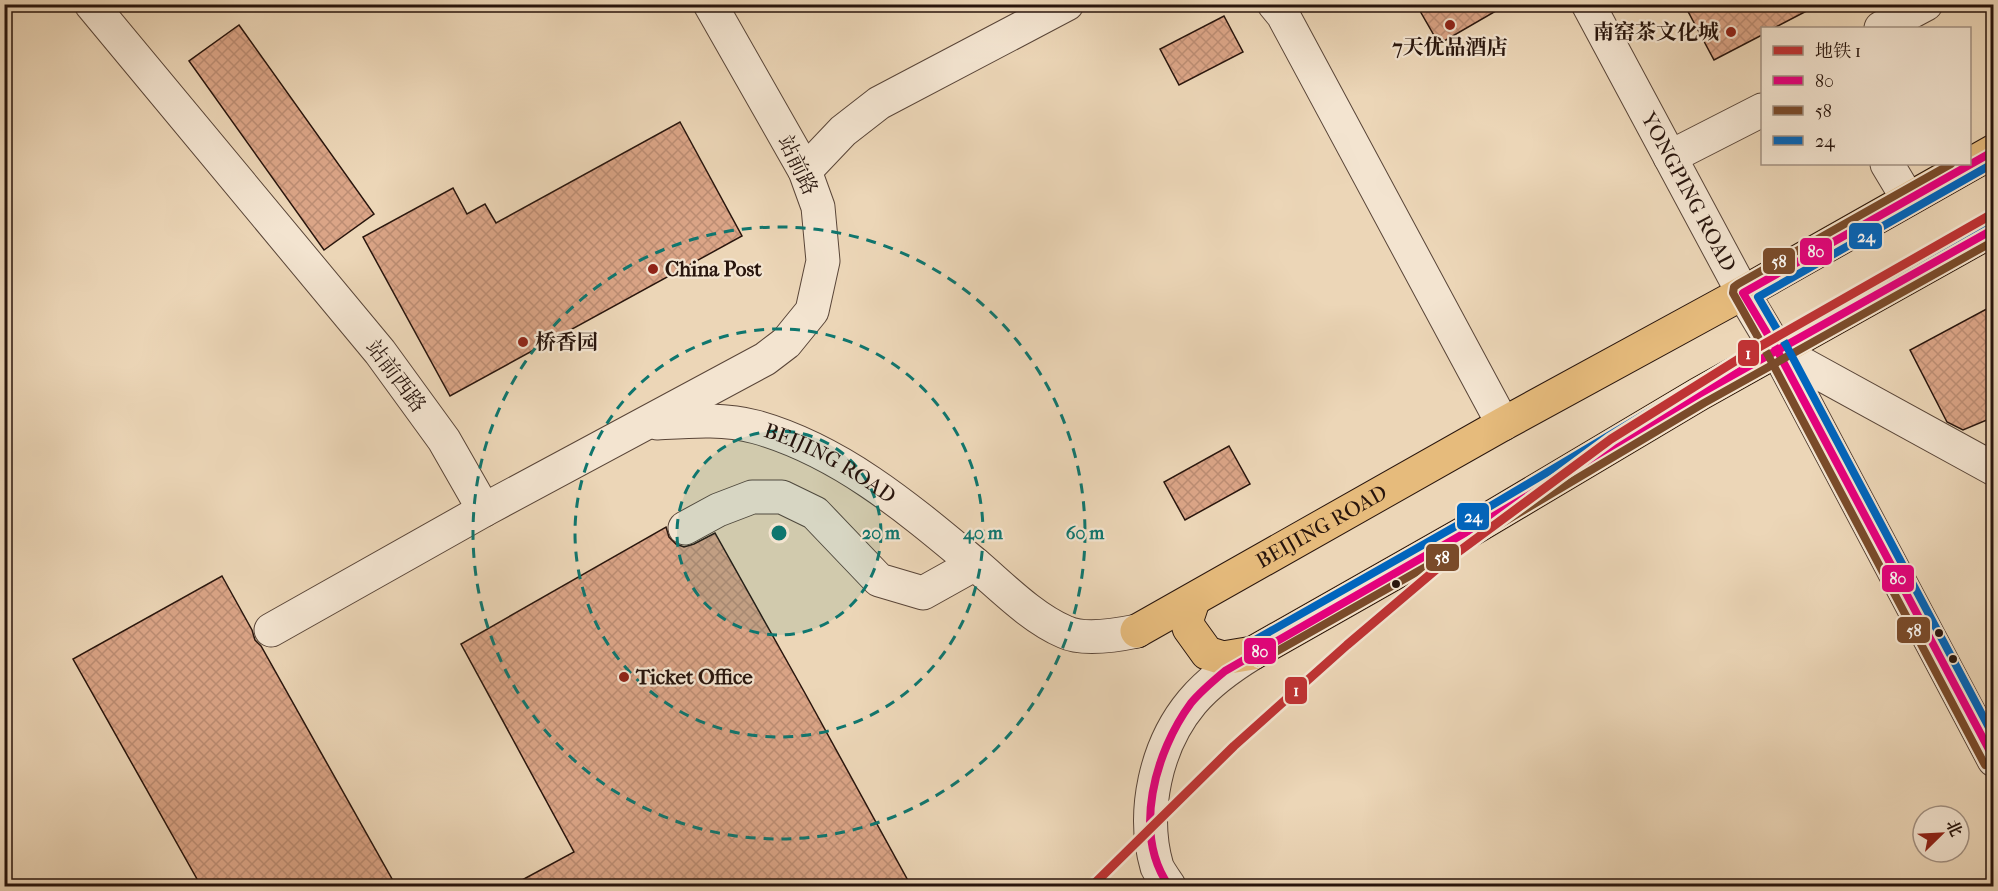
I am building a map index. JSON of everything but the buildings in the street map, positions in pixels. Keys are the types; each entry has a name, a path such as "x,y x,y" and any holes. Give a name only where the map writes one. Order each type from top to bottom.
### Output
{"main road":[{"name":"BEIJING ROAD","path":"1971,164 1994,151"},
{"name":"BEIJING ROAD","path":"1137,631 1969,165"},
{"path":"1193,601 1187,618 1189,628 1207,653 1223,658 1253,653 1477,526 1699,393 1994,229"}],"street":[{"name":"站前西路","path":"91,4 380,352 444,440 484,510"},
{"name":"站前路","path":"644,424 765,359 786,343 812,311 823,261 818,207 805,171 710,4"},
{"path":"805,171 843,131 879,103 1067,4"},
{"path":"1274,4 1283,15 1503,424"},
{"name":"YONGPING ROAD","path":"1588,4 1743,293 1777,350 1994,760"},
{"path":"1883,27 1926,4"},
{"path":"1670,157 1761,111"},
{"path":"1888,165 1908,199"},
{"path":"1777,350 1994,469"},
{"name":"BEIJING ROAD","path":"644,424 704,420 755,427 811,447 867,478 975,564 1019,603 1067,633 1106,637 1137,631"},
{"path":"271,630 484,510 644,424"},
{"path":"685,528 718,510 752,497 782,497 815,513 879,580 923,593 975,564"},
{"path":"1168,886 1158,868 1151,812 1155,782 1163,753 1176,726 1191,704 1223,672 1253,653"}],"metro line":[{"name":"1","path":"1092,886 1234,746 1347,645 1446,561 1611,439 1745,355 1994,213"}],"transit line":[{"name":"80","path":"1971,164 1994,151"},
{"name":"24","path":"1994,163 1758,297 1786,345 1994,737"},
{"name":"58","path":"1949,165 1738,284 1734,287 1733,293 1985,765"},
{"name":"80","path":"1969,165 1743,293 1777,350 1994,759"},
{"name":"24","path":"1248,644 1472,517 1694,385 1989,220"},
{"name":"80","path":"1169,886 1158,865 1152,842 1150,818 1158,768 1178,723 1191,703 1225,671 1477,526 1699,394 1994,229"},
{"name":"58","path":"1258,662 1482,535 1704,403 1994,241"}],"place":[{"name":"7天优品酒店","path":"1450,25"},
{"name":"南窑茶文化城","path":"1731,32"},
{"name":"China Post","path":"653,269"},
{"name":"桥香园","path":"523,342"},
{"name":"Ticket Office","path":"624,677"}]}
